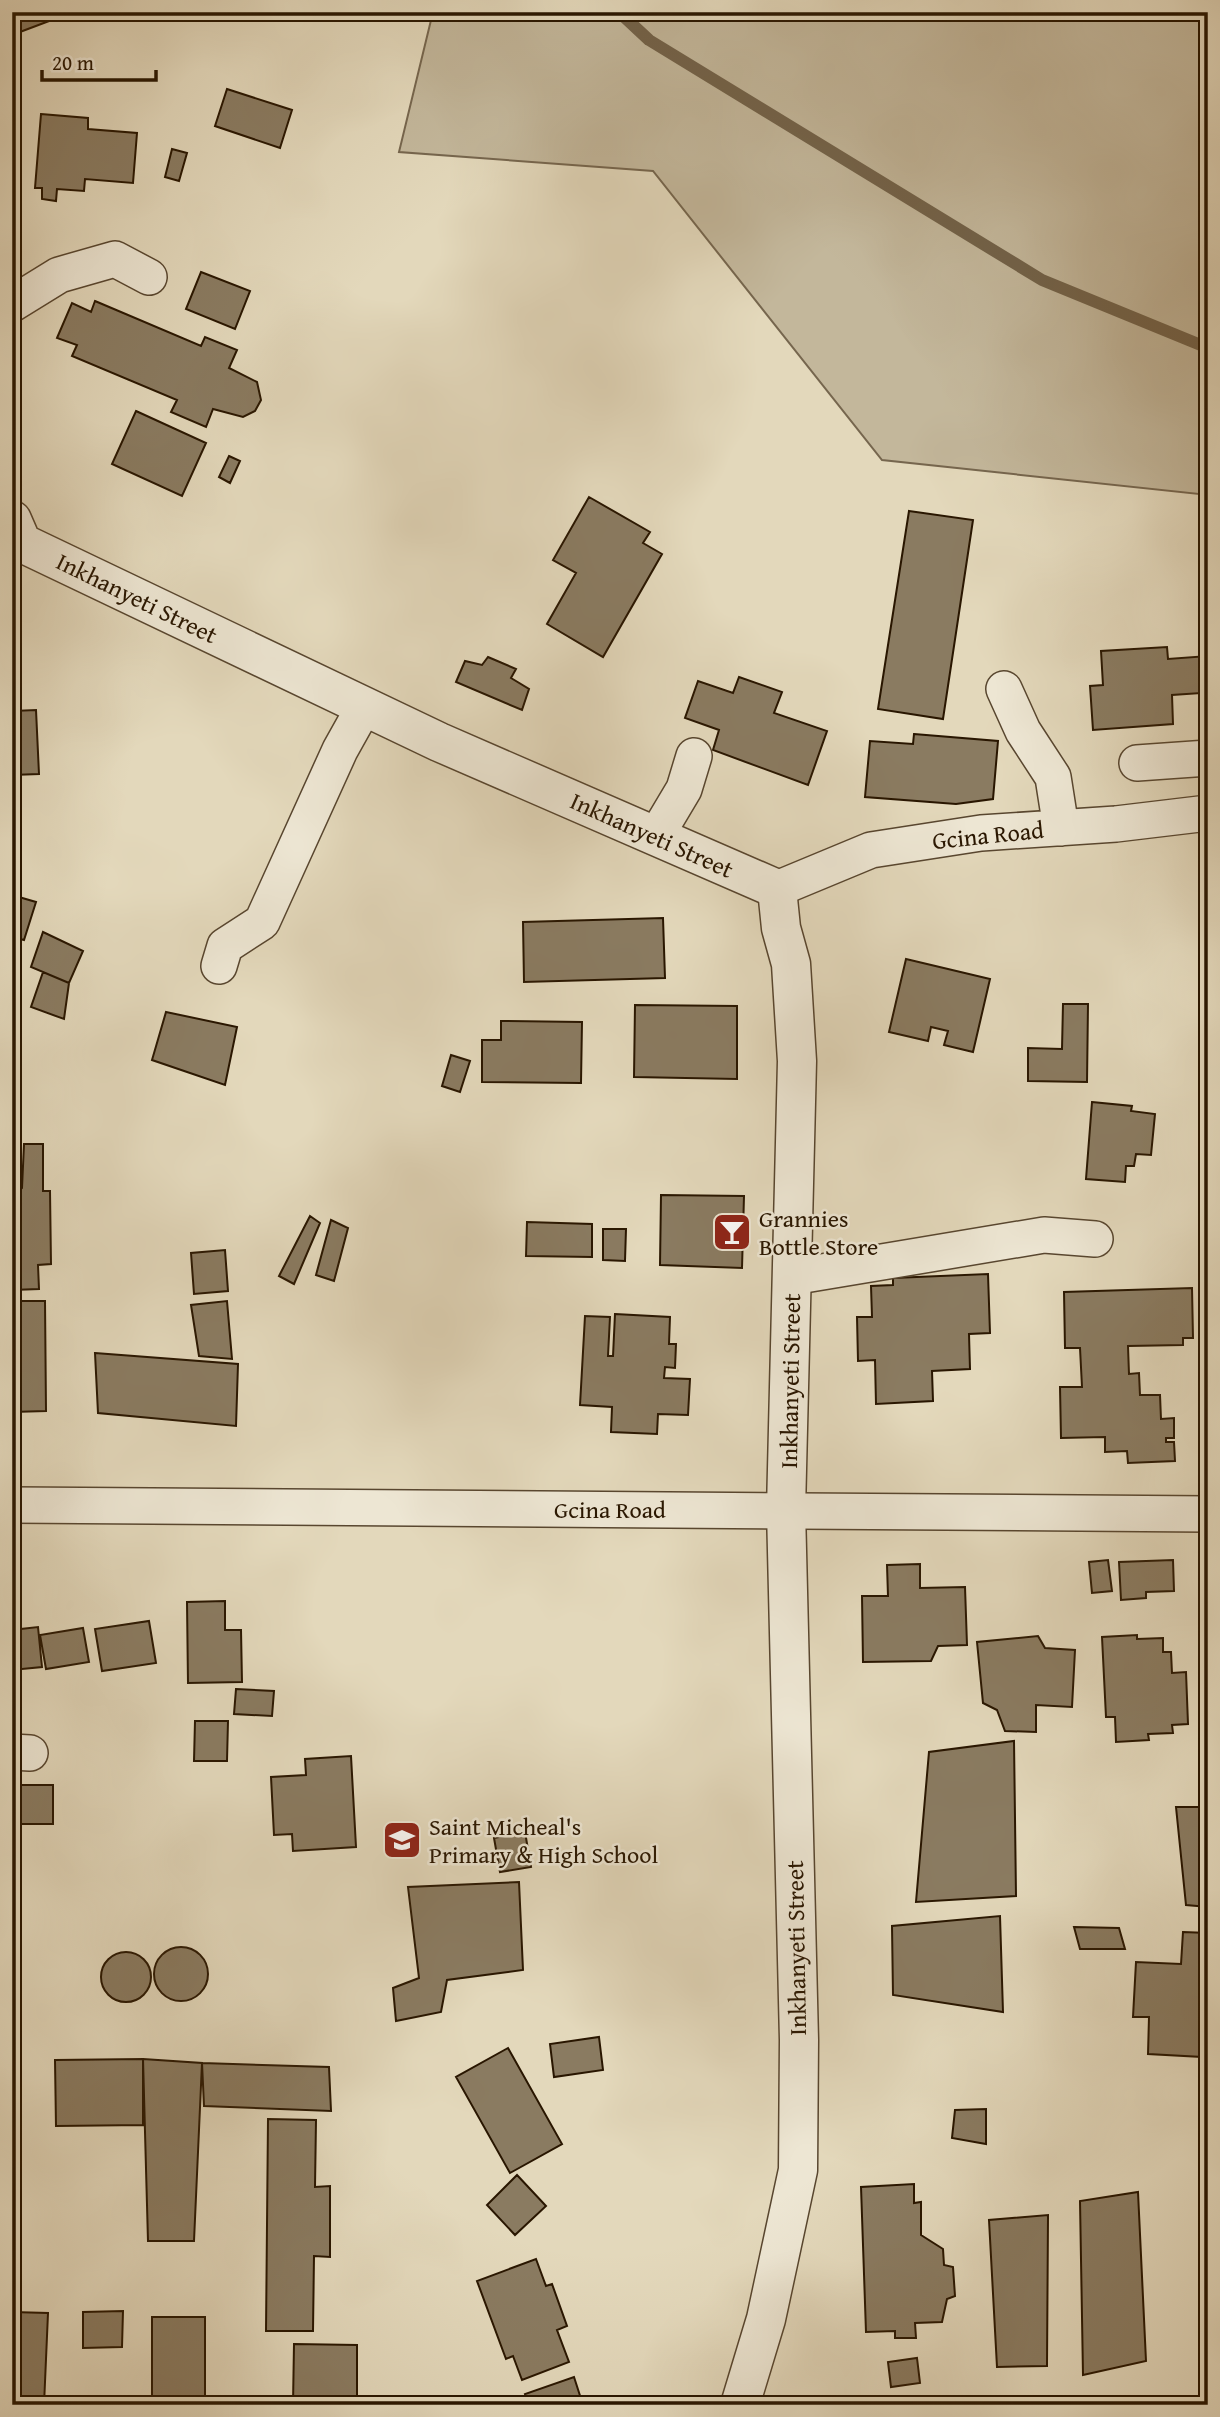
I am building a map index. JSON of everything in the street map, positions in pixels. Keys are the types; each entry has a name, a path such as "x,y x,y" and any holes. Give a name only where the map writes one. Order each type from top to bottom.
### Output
{"street":[{"path":"12,304 59,275 115,259 149,277"},
{"name":"Inkhanyeti Street","path":"15,537 364,707 777,889 781,928 791,964 797,1061 786,1510 799,2040 798,2170 766,2319 740,2405"},
{"path":"1004,689 1023,730 1052,778 1061,828"},
{"path":"219,966 225,946 262,922 340,750 364,707"},
{"path":"656,836 684,789 694,756"},
{"path":"1137,763 1208,758"},
{"name":"Gcina Road","path":"777,889 871,850 981,833 1208,813"},
{"path":"792,1277 1044,1235 1095,1239"},
{"name":"Gcina Road","path":"12,1505 1208,1514"}],"shaded area":[{"path":"429,12 1208,12 1208,495 882,460 653,171 399,152 432,16"}],"building":[{"path":"12,12 73,12 12,35"},
{"path":"227,89 292,110 280,148 215,126"},
{"path":"41,114 88,118 88,129 137,133 133,183 85,179 84,191 57,189 56,201 42,199 42,188 35,188"},
{"path":"172,149 187,153 179,181 165,177"},
{"path":"201,272 250,291 235,329 186,309"},
{"path":"95,301 201,346 205,337 237,350 229,368 257,382 261,400 255,411 243,417 213,409 206,427 171,412 177,400 72,356 77,345 57,338 72,303 91,312"},
{"path":"136,411 206,443 182,496 112,464"},
{"path":"229,456 240,461 230,483 219,477"},
{"path":"589,497 650,532 643,543 662,554 603,657 547,624 576,573 553,560"},
{"path":"909,511 973,520 943,719 878,709"},
{"path":"1167,647 1168,659 1208,656 1208,738 1205,738 1201,693 1172,695 1173,724 1093,730 1090,686 1103,685 1101,651"},
{"path":"488,657 516,669 511,678 529,689 522,710 456,682 465,661 482,665"},
{"path":"739,677 782,692 774,713 827,731 808,785 713,750 719,730 685,718 698,681 733,693"},
{"path":"12,694 13,711 36,710 39,774 12,775"},
{"path":"914,734 998,741 993,799 956,804 865,797 870,741 913,744"},
{"path":"12,895 36,902 24,940 12,937"},
{"path":"663,918 665,978 524,982 523,922"},
{"path":"43,932 83,951 69,983 31,967"},
{"path":"906,959 990,979 973,1052 944,1045 948,1031 931,1027 928,1041 889,1032"},
{"path":"43,972 69,983 64,1019 31,1007"},
{"path":"1063,1004 1088,1004 1087,1082 1028,1081 1028,1048 1062,1049"},
{"path":"635,1005 737,1006 737,1079 634,1077"},
{"path":"166,1012 237,1027 225,1085 152,1060"},
{"path":"501,1021 582,1022 581,1083 482,1082 482,1040 501,1040"},
{"path":"451,1055 470,1061 460,1092 442,1086"},
{"path":"1092,1102 1132,1106 1131,1111 1155,1114 1151,1155 1136,1154 1134,1166 1126,1166 1125,1182 1086,1179"},
{"path":"24,1144 43,1144 43,1191 50,1191 51,1264 38,1265 39,1289 12,1290 12,1196 22,1188"},
{"path":"661,1195 744,1196 742,1268 660,1265"},
{"path":"310,1216 320,1223 294,1284 279,1276"},
{"path":"331,1220 348,1228 334,1281 316,1275"},
{"path":"527,1222 592,1224 592,1257 526,1256"},
{"path":"603,1229 626,1229 625,1261 603,1260"},
{"path":"225,1250 228,1291 194,1294 191,1253"},
{"path":"988,1274 990,1333 969,1334 970,1369 932,1371 933,1401 876,1404 875,1360 858,1361 857,1317 872,1317 871,1286 893,1285 893,1278"},
{"path":"1192,1288 1193,1338 1183,1338 1183,1345 1128,1346 1129,1374 1139,1373 1140,1395 1160,1395 1161,1419 1174,1418 1174,1438 1166,1438 1166,1442 1174,1442 1175,1461 1128,1463 1127,1451 1105,1452 1105,1437 1061,1438 1060,1387 1082,1387 1080,1348 1065,1348 1064,1292"},
{"path":"17,1301 45,1301 46,1411 12,1412 12,1350 18,1350"},
{"path":"227,1301 232,1359 199,1356 191,1305"},
{"path":"615,1314 670,1317 669,1344 676,1344 675,1368 665,1367 664,1378 690,1379 688,1415 658,1414 657,1434 611,1432 612,1407 580,1405 585,1316 610,1317 608,1356 613,1356"},
{"path":"95,1353 238,1364 236,1426 98,1413"},
{"path":"1108,1560 1112,1591 1092,1593 1089,1562"},
{"path":"1173,1560 1174,1591 1146,1592 1146,1598 1121,1600 1119,1562"},
{"path":"920,1564 920,1588 965,1587 967,1645 938,1646 931,1661 863,1662 862,1596 888,1596 887,1565"},
{"path":"225,1601 225,1630 241,1630 242,1682 188,1683 187,1602"},
{"path":"149,1621 156,1663 102,1671 95,1629"},
{"path":"38,1627 42,1667 12,1670 12,1630"},
{"path":"83,1628 89,1662 46,1669 40,1635"},
{"path":"1203,1634 1208,1634 1208,1727 1199,1708"},
{"path":"1137,1635 1137,1639 1163,1638 1163,1652 1171,1652 1172,1673 1186,1672 1188,1724 1172,1725 1173,1733 1148,1734 1149,1740 1116,1742 1115,1717 1106,1717 1102,1637"},
{"path":"1038,1636 1045,1648 1075,1650 1072,1707 1036,1705 1036,1732 1005,1731 997,1710 983,1703 977,1642"},
{"path":"236,1689 274,1691 272,1716 234,1714"},
{"path":"195,1721 228,1721 227,1761 194,1761"},
{"path":"1014,1741 1016,1896 916,1902 929,1752"},
{"path":"351,1756 356,1847 293,1851 292,1834 274,1835 271,1777 306,1775 305,1759"},
{"path":"15,1785 53,1785 53,1824 14,1824"},
{"path":"1176,1807 1208,1807 1208,1907 1186,1905"},
{"path":"525,1832 531,1867 500,1872 494,1838"},
{"path":"519,1882 523,1970 447,1980 441,2012 396,2021 393,1988 419,1978 408,1887"},
{"path":"1000,1916 1003,2012 893,1995 892,1926"},
{"path":"1074,1927 1119,1928 1125,1949 1080,1949"},
{"path":"1183,1932 1208,1933 1208,2068 1202,2068 1202,2057 1148,2054 1149,2017 1133,2017 1136,1962 1181,1964"},
{"path":"181,1947 200,1955 208,1974 200,1993 181,2001 162,1993 154,1974 162,1955"},
{"path":"126,1952 144,1959 151,1977 144,1995 126,2002 108,1995 101,1977 108,1959"},
{"path":"599,2037 603,2070 554,2077 550,2044"},
{"path":"508,2048 562,2144 510,2173 456,2077"},
{"path":"143,2059 143,2125 56,2126 55,2060"},
{"path":"143,2059 202,2063 194,2241 148,2241"},
{"path":"202,2063 329,2067 331,2111 204,2106"},
{"path":"986,2109 986,2144 952,2138 955,2110"},
{"path":"268,2119 316,2120 315,2187 330,2186 330,2257 314,2256 313,2331 266,2331"},
{"path":"517,2175 546,2206 515,2235 487,2205"},
{"path":"914,2184 914,2203 921,2202 921,2235 943,2249 944,2265 953,2267 955,2296 947,2299 942,2322 915,2323 916,2338 895,2338 895,2331 866,2332 861,2187"},
{"path":"1138,2192 1146,2361 1083,2375 1080,2201"},
{"path":"1048,2215 1047,2366 997,2367 989,2220"},
{"path":"536,2259 546,2286 552,2284 567,2326 557,2330 569,2362 522,2380 513,2356 506,2359 477,2281"},
{"path":"123,2311 122,2347 83,2348 83,2312"},
{"path":"12,2312 48,2313 44,2405 12,2405"},
{"path":"152,2317 205,2317 205,2405 152,2405"},
{"path":"294,2344 357,2345 357,2405 293,2405"},
{"path":"917,2358 920,2383 891,2387 888,2362"},
{"path":"574,2377 583,2405 529,2405 525,2394"}],"waterway":[{"path":"619,12 649,40 1042,280 1208,348"}],"place":[{"name":"Grannies Bottle Store","path":"732,1232"},
{"name":"Saint Micheal's Primary & High School","path":"402,1840"}]}
